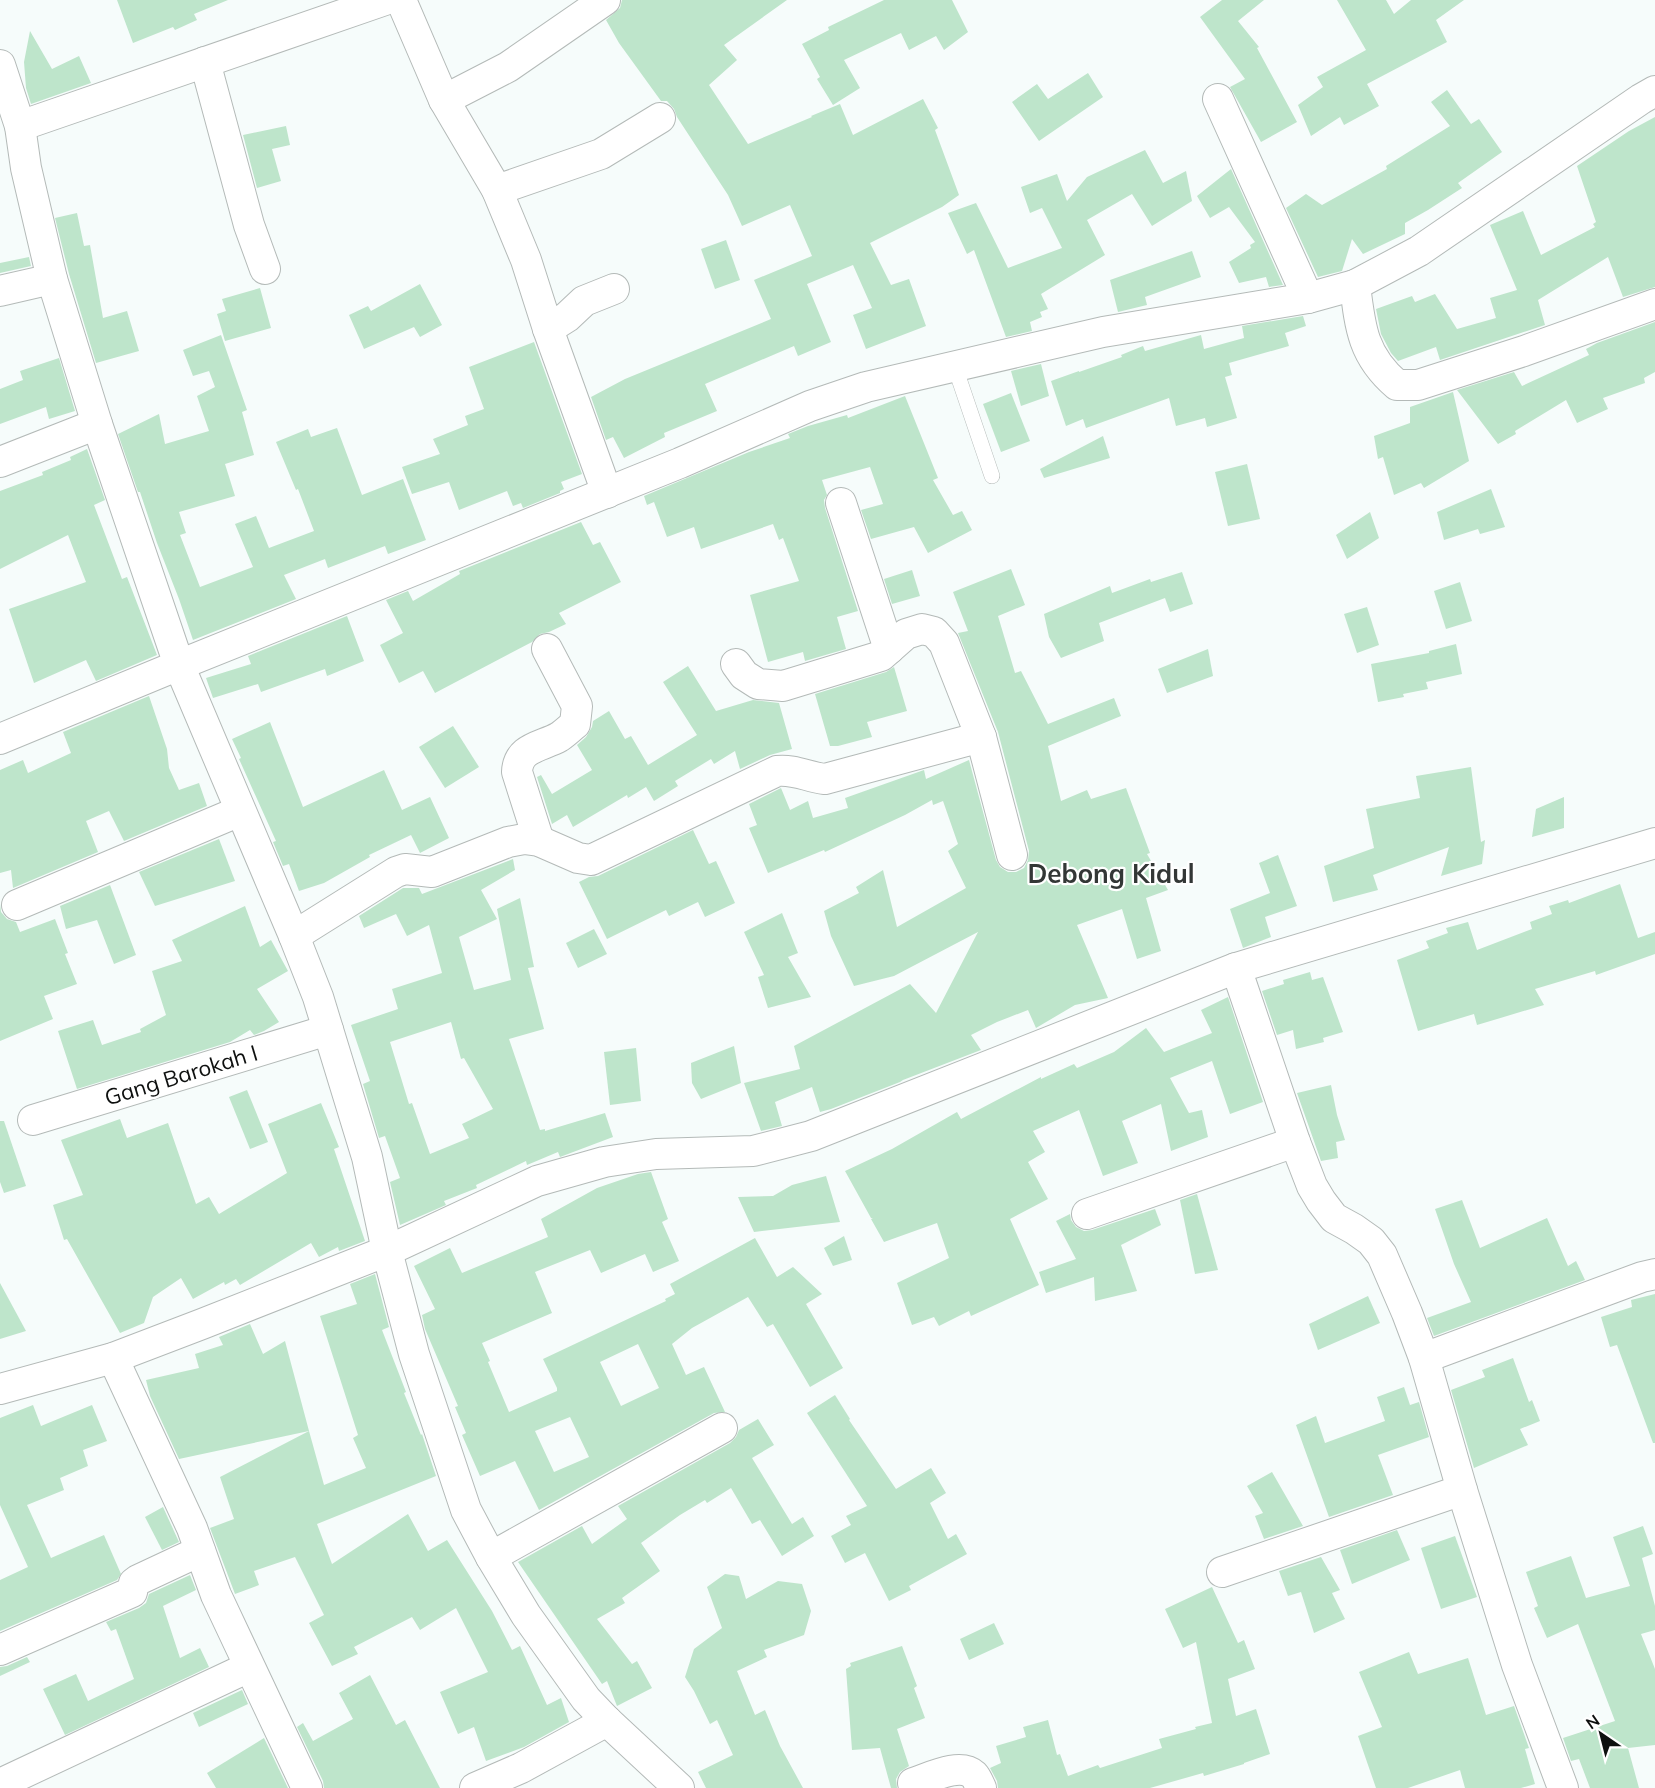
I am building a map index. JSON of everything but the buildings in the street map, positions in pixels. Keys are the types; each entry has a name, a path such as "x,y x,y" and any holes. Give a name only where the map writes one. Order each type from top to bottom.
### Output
{"street":[{"path":"20,126 385,0"},
{"path":"401,0 444,100 497,190 526,260 548,329 607,492"},
{"path":"444,100 508,67 605,0"},
{"path":"205,62 249,225 265,269"},
{"path":"0,65 20,126 52,279 97,424 179,665 318,997 367,1157 387,1251 414,1354 466,1510 526,1615 586,1699 679,1788"},
{"path":"0,739 680,463 810,406 866,387 1103,332 1308,298 1355,285 1419,251 1655,91"},
{"path":"1218,99 1308,298"},
{"path":"497,190 601,154 660,118"},
{"path":"0,291 52,279"},
{"path":"1355,285 1360,328 1374,360 1397,385 1418,385 1524,351 1655,304"},
{"path":"548,329 567,317 584,301 614,289"},
{"path":"0,462 97,424"},
{"path":"841,502 889,650"},
{"path":"736,664 744,675 758,684 783,686 881,656 906,634 922,629 934,632 944,643 981,737 1012,855"},
{"path":"539,842 517,772 517,763 524,753 560,736 574,724 577,706 547,649"},
{"path":"294,936 396,872 405,869 432,872 508,842 524,839 539,842 578,858 591,860 777,771 787,770 825,779 981,737"},
{"path":"16,905 240,811"},
{"path":"0,1389 113,1358 387,1251 537,1181 604,1162 656,1154 753,1151 811,1136 1236,968 1655,843"},
{"path":"1236,968 1312,1186 1334,1218 1371,1241 1382,1255 1407,1313 1424,1358 1462,1490 1517,1665 1563,1788"},
{"name":"Gang Barokah I","path":"33,1120 328,1030"},
{"path":"1088,1214 1295,1142"},
{"path":"1424,1358 1655,1274"},
{"path":"113,1358 192,1528 216,1595 307,1788"},
{"path":"491,1557 722,1428"},
{"path":"1222,1572 1462,1490"},
{"path":"0,1650 132,1592 134,1582 200,1551"},
{"path":"0,1784 249,1667"},
{"path":"475,1788 521,1768 607,1720"},
{"path":"913,1783 951,1771 965,1770 975,1776 981,1788"}],"lane":[{"path":"955,367 992,476"}],"district":[{"name":"Debong Kidul","path":"1111,873"}]}
